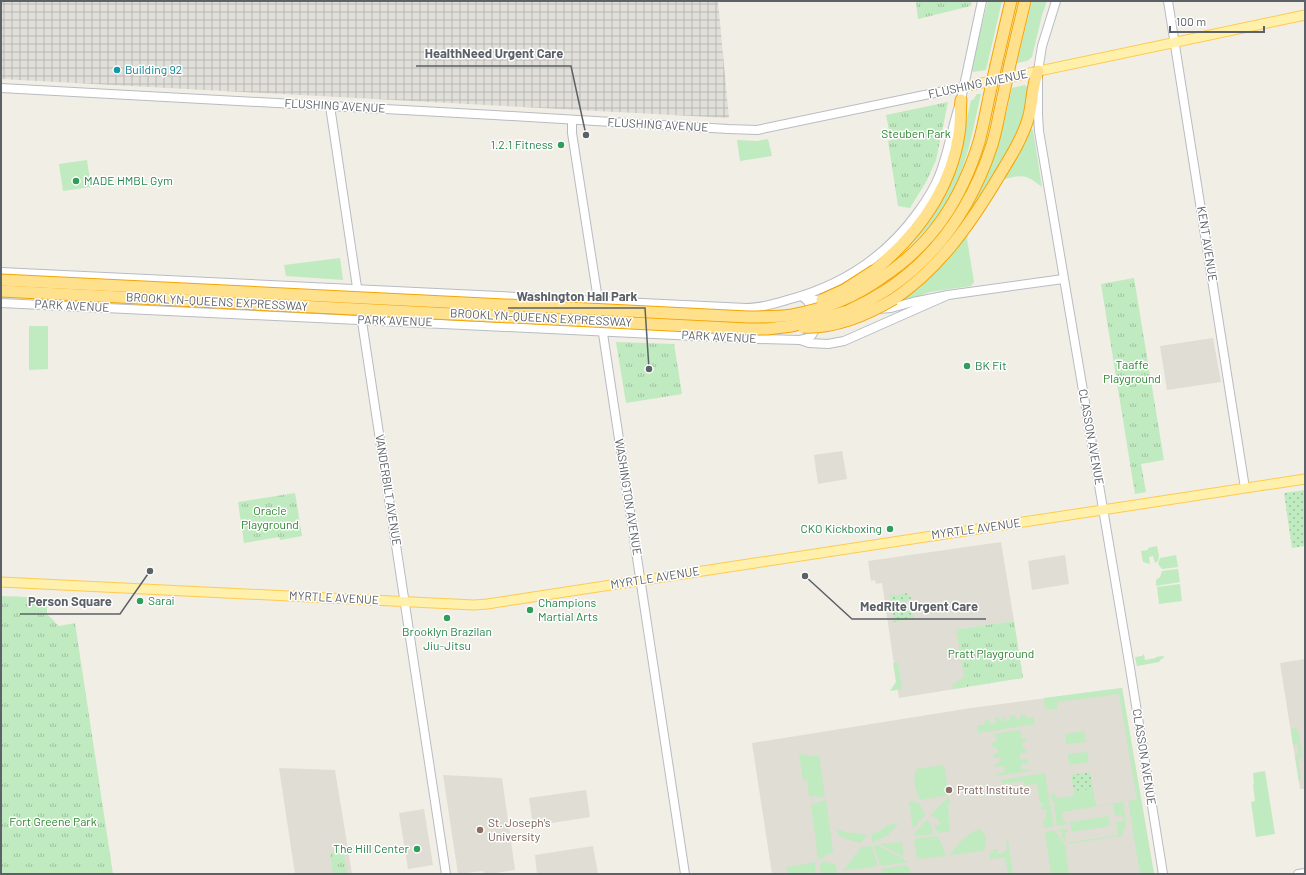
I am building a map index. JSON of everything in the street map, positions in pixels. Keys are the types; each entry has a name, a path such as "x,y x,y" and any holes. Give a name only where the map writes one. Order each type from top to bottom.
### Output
{"highway":[{"path":"878,274 905,261 919,248 943,220 968,174 979,141 1011,1"},
{"name":"BROOKLYN-QUEENS EXPRESSWAY","path":"1,291 748,329 766,329 792,326 848,311 868,301 907,276 928,256 953,227 963,210 979,179 992,144 1025,1"},
{"path":"792,326 818,327 854,319 874,311 894,299 926,274 942,257 969,222 1009,159 1028,118 1034,82 1038,71"},
{"path":"878,274 926,216 940,193 951,168 958,145 960,132 960,100"},
{"name":"BROOKLYN-QUEENS EXPRESSWAY","path":"1,280 748,317 792,315 808,305 878,274"}],"main road":[{"path":"800,340 809,338 812,335 814,326 811,306 802,296 845,278 862,268 879,255 897,238 913,219 929,196 939,177 946,156 982,1"},
{"name":"CLASSON AVENUE","path":"1056,1 1042,46 1038,71 1039,132 1164,874"},
{"name":"KENT AVENUE","path":"1168,1 1245,488"},
{"name":"FLUSHING AVENUE","path":"1,88 757,130 1305,15"},
{"name":"VANDERBILT AVENUE","path":"330,106 446,874"},
{"name":"WASHINGTON AVENUE","path":"572,120 572,133 685,874"},
{"name":"PARK AVENUE","path":"1,272 598,302 754,308 802,296 841,306 873,309 891,308 913,302 948,296 1064,279"},
{"name":"PARK AVENUE","path":"1,302 800,340 828,344 844,341 948,296"},
{"name":"MYRTLE AVENUE","path":"1,582 487,604 1305,479"},
{"path":"1298,874 1305,873"}],"shaded area":[{"path":"1,1 718,1 729,118 1,79"},
{"path":"1213,338 1221,382 1167,390 1160,346"},
{"path":"842,451 847,479 818,484 814,455"},
{"path":"1001,542 1014,621 958,629 967,687 899,698 882,583 876,584 875,580 871,581 868,561"},
{"path":"1065,555 1069,584 1032,590 1028,561"},
{"path":"1305,659 1305,789 1300,789 1280,663"},
{"name":"Pratt Institute","path":"1122,688 1154,874 772,874 752,743 971,708"},
{"path":"279,768 335,770 352,874 295,874"},
{"name":"St. Joseph's University","path":"443,775 502,778 515,870 490,874 484,874 483,871 458,874"},
{"path":"586,790 590,817 533,826 529,798"},
{"name":"The Hill Center","path":"424,809 433,865 408,869 399,813"},
{"name":"St. Joseph's University","path":"593,846 598,874 537,874 535,855"}],"green space":[{"path":"916,1 972,1 971,6 918,19"},
{"path":"988,1 1002,1 986,70 973,72 971,68"},
{"path":"1032,1 1047,1 1042,15 1032,57 1027,61 1017,63"},
{"path":"1025,85 1027,87 1027,111 1020,131 1001,167 965,219 974,204 994,156 1012,88"},
{"path":"977,94 981,94 967,153 963,167 951,195 939,214 907,249 906,248 962,141 971,100 973,100"},
{"name":"Steuben Park","path":"948,102 936,160 926,182 910,208 898,206 888,141 891,140 886,115"},
{"path":"1030,128 1033,130 1042,187 1029,178 1017,176 1005,179 1004,176"},
{"path":"768,139 772,156 740,161 737,140 757,141"},
{"name":"MADE HMBL Gym","path":"87,160 91,187 63,191 59,164"},
{"path":"969,231 967,239 974,282 971,286 930,292 897,304 917,288 944,261"},
{"path":"340,258 343,280 286,276 284,265"},
{"name":"Taaffe Playground","path":"1134,278 1164,460 1141,464 1146,492 1135,494 1101,284"},
{"path":"29,326 48,326 48,369 29,370"},
{"path":"616,342 674,344 682,394 626,403"},
{"path":"1305,490 1305,546 1292,548 1284,493"},
{"name":"Oracle Playground","path":"295,493 302,536 280,540 279,537 244,543 238,502"},
{"path":"1157,546 1159,556 1158,561 1155,563 1153,556 1149,557 1150,564 1143,562 1141,551"},
{"path":"1176,555 1178,567 1162,569 1158,564 1160,558"},
{"path":"1178,569 1180,582 1156,586 1156,580 1160,577 1162,571"},
{"path":"1180,584 1182,601 1159,604 1157,587"},
{"path":"907,593 912,599 892,606 890,595 894,594 895,596"},
{"name":"Fort Greene Park","path":"1,596 47,598 47,614 59,626 75,623 113,874 1,874"},
{"path":"919,604 923,609 911,611 914,619 894,622 893,612 901,610 901,608"},
{"name":"Pratt Playground","path":"1014,621 1023,678 967,687 958,629"},
{"path":"956,629 958,629 967,687 953,689 952,685 964,677"},
{"path":"1144,654 1145,660 1163,656 1164,658 1159,662 1137,666 1135,657 1142,656"},
{"path":"898,662 902,689 890,691 896,682 893,663"},
{"path":"1122,688 1154,874 1140,874 1128,801 1137,800 1119,694 1057,702 1057,709 1045,709 1044,698"},
{"path":"1025,714 1027,719 1034,717 1035,724 978,733 977,725 984,725 985,720 989,719 989,723 994,724 996,722 995,718 999,718 1000,721 1002,721 1002,717 1004,717 1005,721 1010,720 1009,716 1015,715 1015,719 1020,720 1020,715"},
{"path":"1295,728 1295,730 1298,729 1302,757 1298,758 1301,780 1299,781 1295,755 1299,754 1297,744 1293,745 1291,729"},
{"path":"1020,730 1021,739 1025,738 1026,742 1022,743 1023,749 1027,749 1027,752 1019,754 1020,760 1028,759 1029,763 1021,764 1021,770 1030,769 1030,771 997,776 996,774 1005,772 1004,766 995,767 995,764 1001,761 1001,758 994,758 993,754 998,752 996,747 992,747 992,743 997,741 994,734"},
{"path":"1084,731 1086,742 1066,744 1065,734"},
{"path":"1087,752 1089,762 1069,765 1068,754"},
{"path":"799,754 812,756 819,755 825,796 817,798 816,796 809,797 807,780 803,781"},
{"path":"944,765 949,795 920,800 915,785 916,769"},
{"path":"1265,771 1275,834 1256,837 1251,802 1255,801 1253,773"},
{"path":"1090,772 1093,789 1074,791 1071,775"},
{"path":"1045,773 1054,826 1044,828 1043,819 1046,819 1047,811 1046,809 1041,809 1041,806 1044,805 1043,803 1040,803 1037,784 1025,785 1023,781 1002,784 1001,780"},
{"path":"1093,789 1096,806 1123,802 1126,823 1122,836 1066,843 1118,835 1116,822 1124,821 1122,815 1115,816 1113,804 1062,812 1063,822 1067,822 1067,824 1057,826 1054,807 1055,803 1053,803 1051,794 1055,793 1056,798 1074,796 1074,791"},
{"path":"949,798 950,802 948,807 950,831 938,833 934,824 941,824 937,818 930,816 943,802"},
{"path":"826,800 833,851 823,858 818,859 811,804"},
{"path":"909,802 919,803 925,815 913,829"},
{"path":"1108,816 1110,826 1072,832 1070,822"},
{"path":"927,819 934,834 914,836 914,834"},
{"path":"899,823 888,835 872,843 872,834 880,831 888,825"},
{"path":"837,829 867,836 860,843 846,839 838,834"},
{"path":"980,829 986,839 986,845 983,851 950,855 967,836"},
{"path":"1058,830 1068,830 1068,832 1065,833 1066,843 1061,836 1063,833 1061,831 1059,832"},
{"path":"1055,831 1065,845 1069,874 1051,874 1045,832"},
{"path":"937,836 946,856 917,859 914,839"},
{"path":"1006,840 1008,840 1013,874 1008,874 1005,857 990,859 989,853 993,852 993,849 998,849 997,853 1000,854 1006,851"},
{"path":"901,842 904,857 880,844"},
{"path":"878,845 908,862 881,866 873,846"},
{"path":"871,846 878,866 843,871 861,847"},
{"path":"343,851 347,874 333,874 330,853"},
{"path":"823,861 835,864 837,874 821,874 819,867"},
{"path":"815,862 815,874 788,874 786,865 788,867"},
{"path":"906,865 909,867 910,874 882,874 881,869"}],"place":[{"name":"Building 92","path":"117,70"},
{"name":"HealthNeed Urgent Care","path":"586,135"},
{"name":"1.2.1 Fitness","path":"561,145"},
{"name":"MADE HMBL Gym","path":"76,181"},
{"name":"BK Fit","path":"967,366"},
{"name":"Washington Hall Park","path":"649,369"},
{"name":"CKO Kickboxing","path":"890,529"},
{"name":"Person Square","path":"150,571"},
{"name":"MedRite Urgent Care","path":"805,576"},
{"name":"Sarai","path":"140,601"},
{"name":"Champions Martial Arts","path":"530,610"},
{"name":"Brooklyn Brazilan Jiu-Jitsu","path":"447,618"},
{"name":"Pratt Institute","path":"949,790"},
{"name":"St. Joseph's University","path":"480,830"},
{"name":"The Hill Center","path":"417,849"}]}
